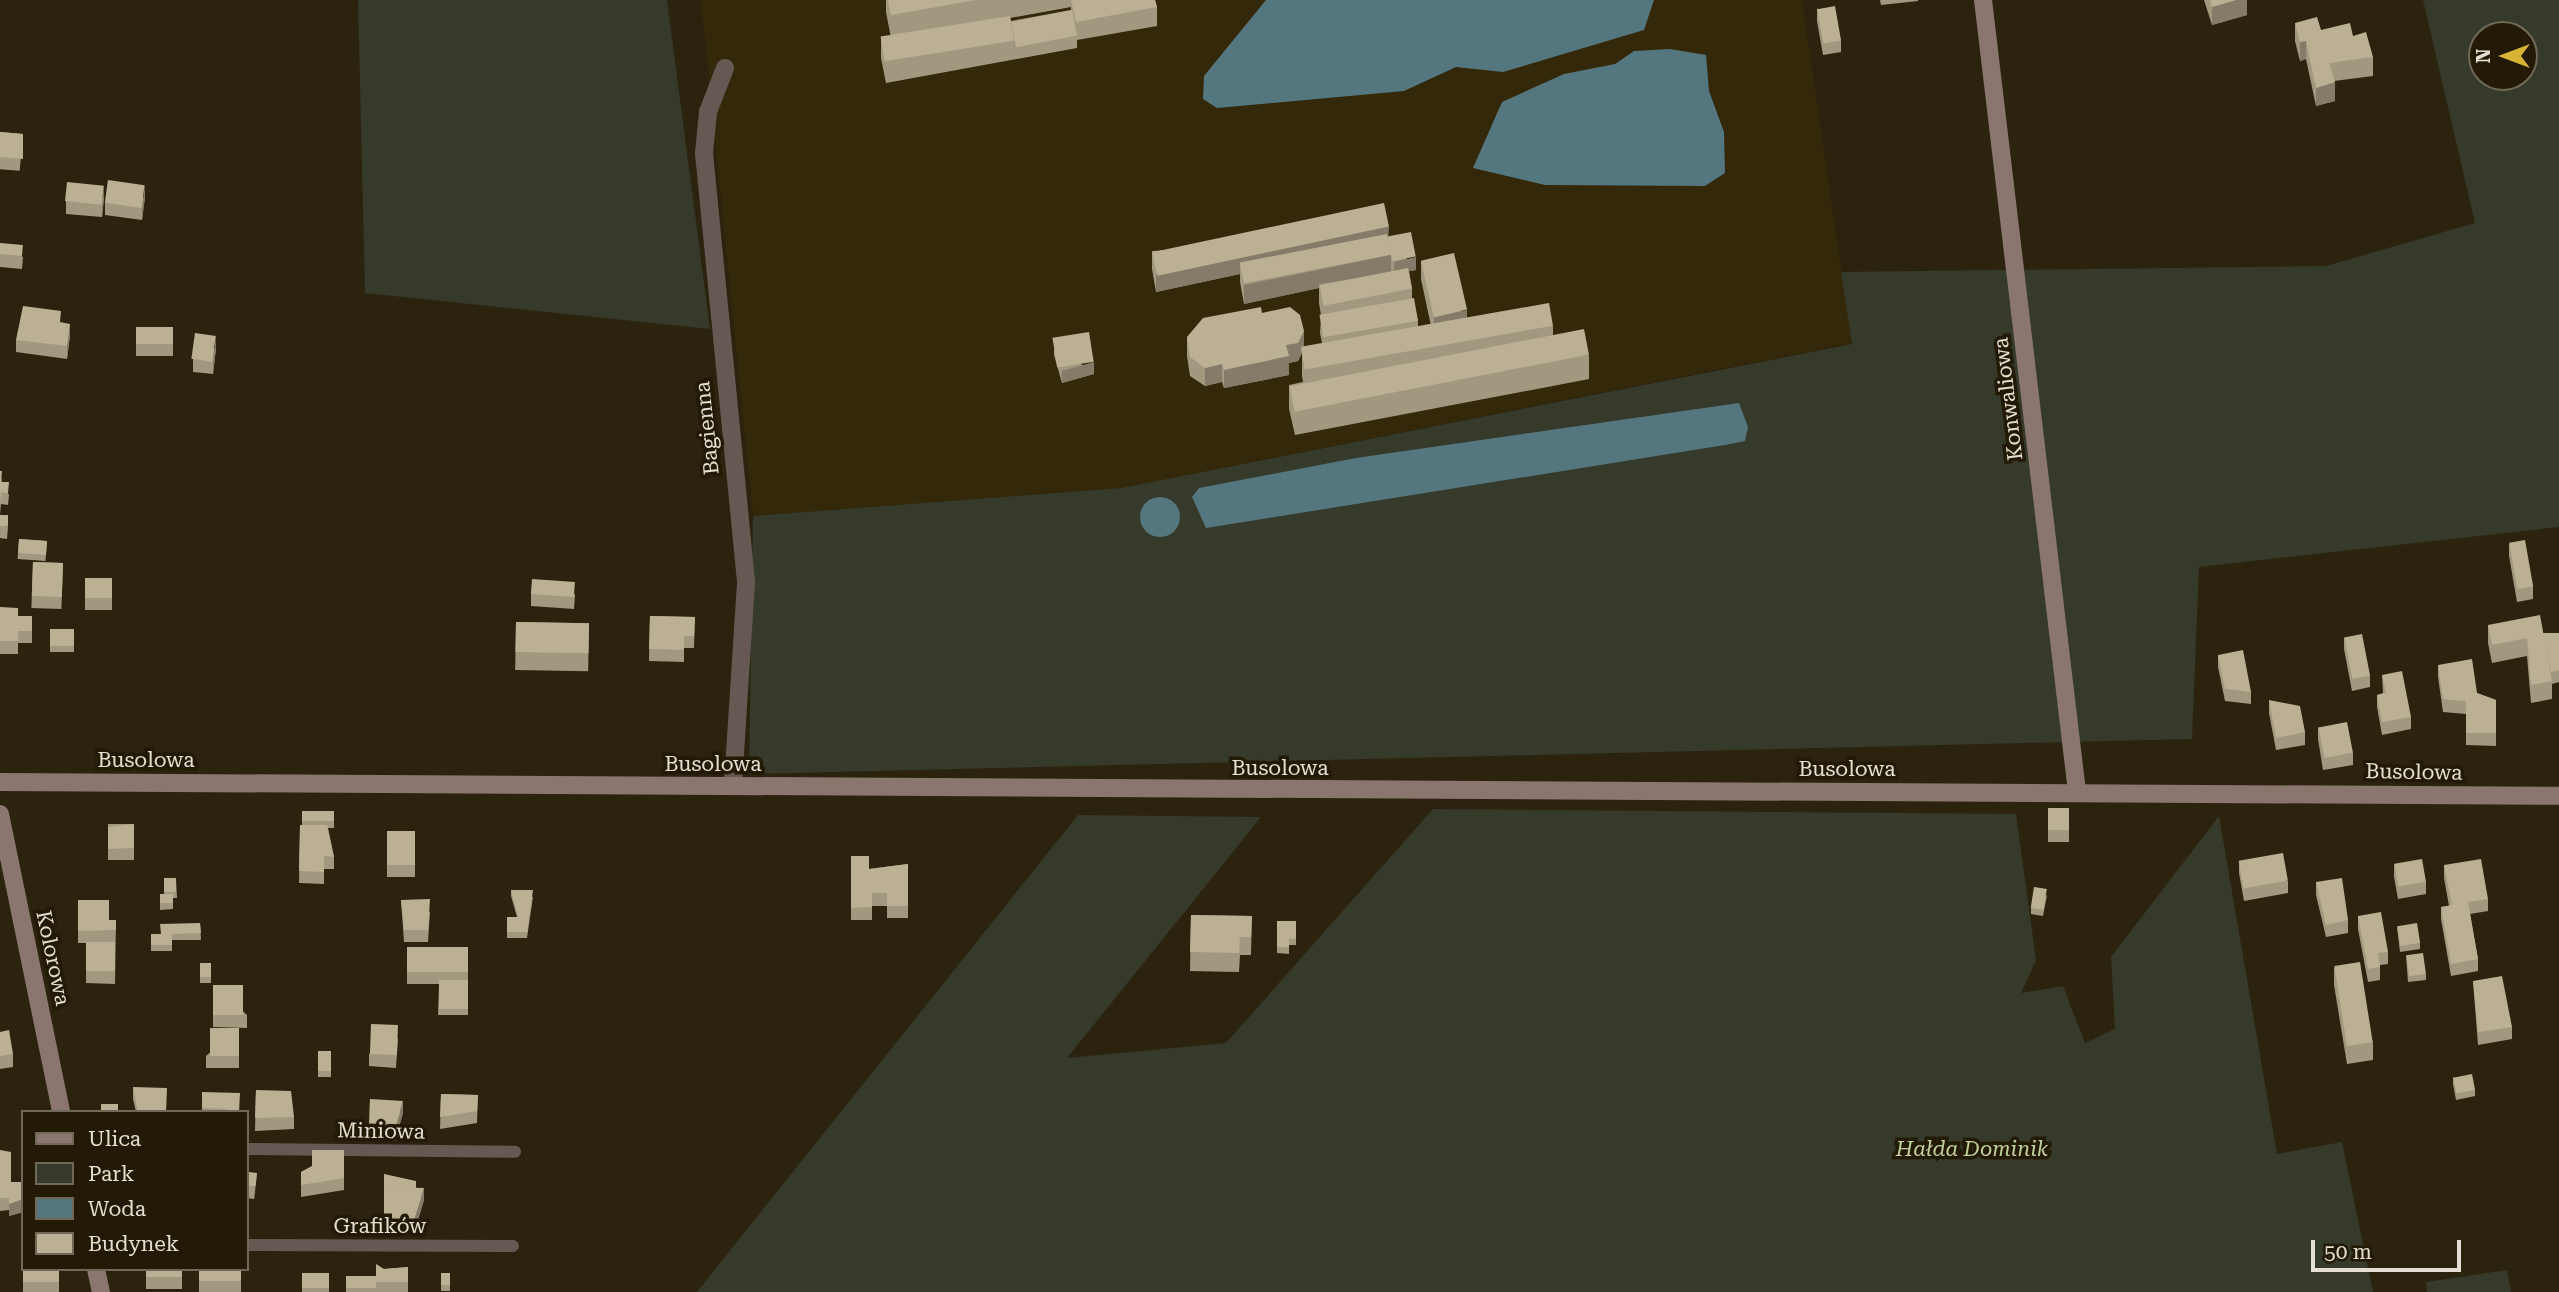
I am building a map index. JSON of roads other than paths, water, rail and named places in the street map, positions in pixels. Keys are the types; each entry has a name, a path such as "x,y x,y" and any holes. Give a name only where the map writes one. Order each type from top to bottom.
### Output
{"street":[{"name":"Konwaliowa","path":"1983,0 2077,792"},
{"name":"Bagienna","path":"725,68 708,112 704,153 746,583 733,786"},
{"name":"Busolowa","path":"0,782 2559,796"},
{"name":"Kolorowa","path":"0,814 61,1110"},
{"path":"96,1271 101,1292"}],"lane":[{"name":"Miniowa","path":"248,1149 515,1152"},
{"name":"Grafików","path":"248,1245 513,1246"}],"water":[{"path":"1266,0 1654,0 1644,30 1503,72 1456,67 1404,91 1217,108 1203,99 1204,76"},
{"path":"1670,49 1706,55 1709,91 1724,132 1725,173 1705,186 1545,185 1473,168 1502,102 1564,74 1615,64 1634,51"},
{"path":"1739,403 1748,427 1745,441 1725,445 1206,528 1192,497 1199,488 1356,458"},
{"path":"1160,497 1168,498 1174,503 1179,509 1179,525 1174,531 1168,536 1160,537 1152,536 1146,531 1141,525 1140,517 1141,509 1146,503 1152,498"}],"park label":[{"name":"Hałda Dominik","path":"1972,1149"}]}
